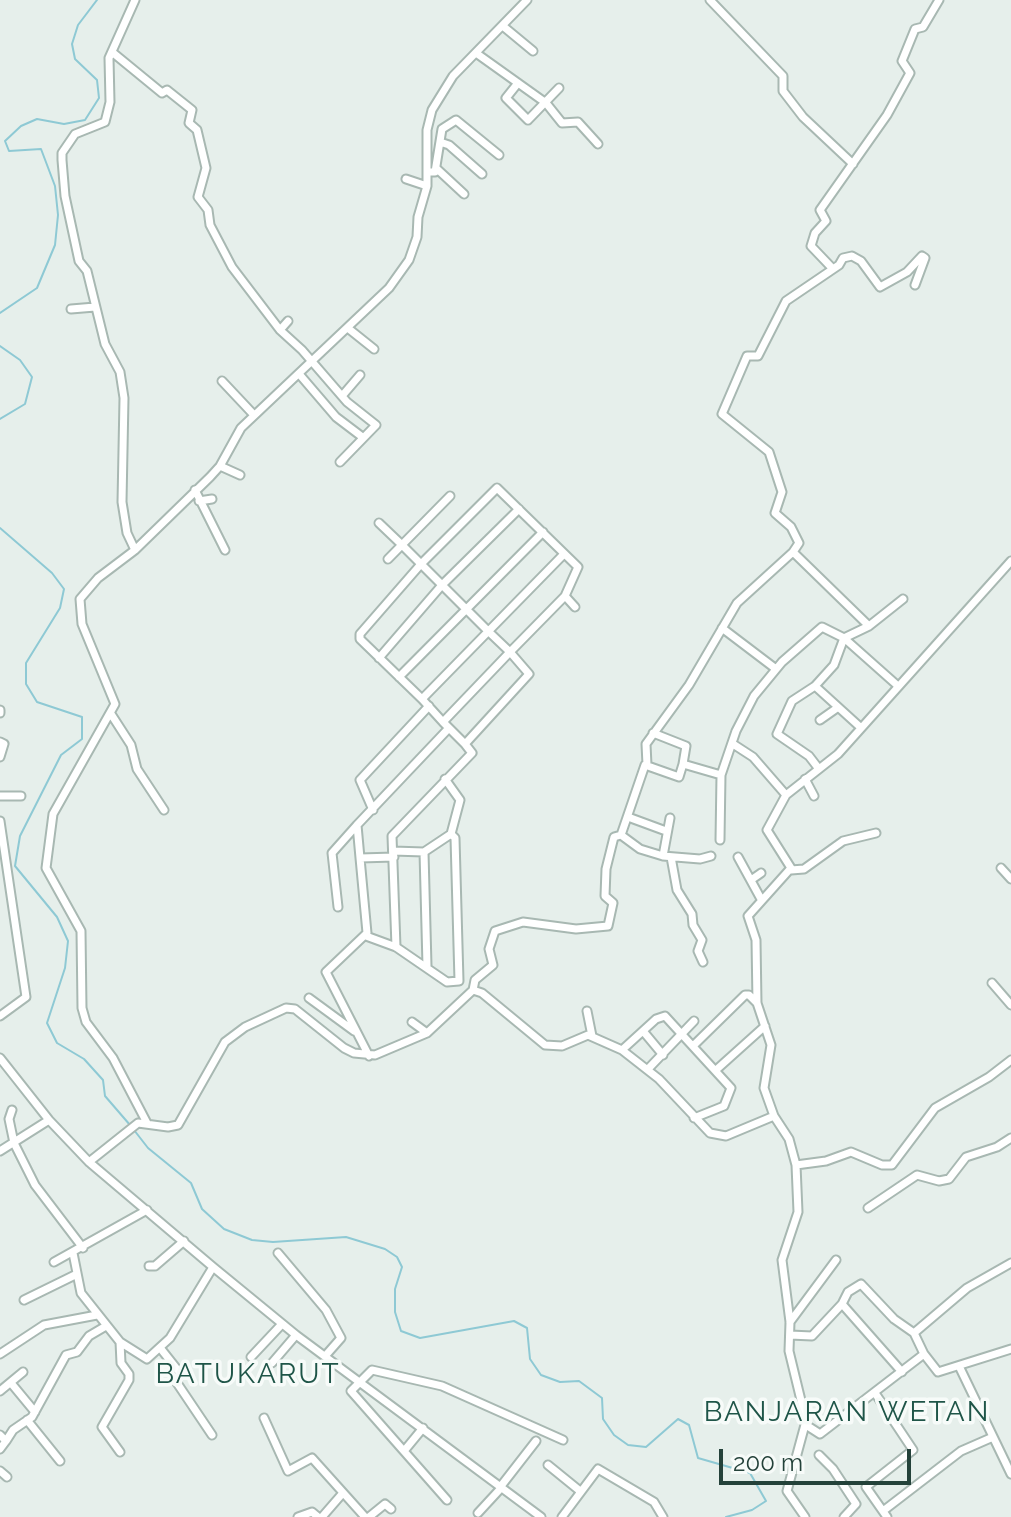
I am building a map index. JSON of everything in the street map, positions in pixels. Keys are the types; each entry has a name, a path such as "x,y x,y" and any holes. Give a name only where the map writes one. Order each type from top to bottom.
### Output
{"street":[{"path":"135,0 108,63 110,105 105,122 75,134 62,153 65,196 79,261 87,271 108,351 120,372 124,398 122,502 127,533 135,550"},
{"path":"710,0 783,76 783,91 803,117 853,164"},
{"path":"833,269 811,244 815,233 826,221 820,210 887,115 910,73 902,59 916,28 923,28 939,0"},
{"path":"147,1123 113,1058 86,1022 82,1008 81,931 46,868 51,821 111,714 114,696 82,624 78,606 83,593 98,578 135,550 220,466 241,428 389,288 409,260 417,237 418,217 427,186 427,130 432,110 453,76 527,4"},
{"path":"504,27 533,51"},
{"path":"112,52 162,93 167,90 192,110 189,123 197,130 206,168 198,197 247,292 342,396 376,426 340,462"},
{"path":"476,53 546,103 562,123 578,122 598,144"},
{"path":"518,83 506,98 527,120 559,88"},
{"path":"427,172 434,173 436,168 444,127 458,120 499,155"},
{"path":"440,142 449,145 482,174"},
{"path":"436,168 464,194"},
{"path":"406,179 427,186"},
{"path":"621,835 634,791 647,765 645,747 653,733 689,685 738,601 799,543 791,527 775,513 782,492 769,452 722,414 747,356 758,356 786,301 833,269 843,258 855,257 880,287 907,272 922,256 925,258 915,285"},
{"path":"71,309 95,307"},
{"path":"280,330 288,321"},
{"path":"349,329 374,349"},
{"path":"300,375 336,417 361,436"},
{"path":"342,396 360,375"},
{"path":"222,381 254,415"},
{"path":"220,466 240,475"},
{"path":"338,907 332,853 373,810 446,725 510,652 565,596 578,567 497,488 421,564 360,634 360,639 429,706 446,725 465,744 472,753 393,832 396,947"},
{"path":"195,490 225,550"},
{"path":"388,559 450,496"},
{"path":"199,501 212,499"},
{"path":"379,658 442,585 519,509"},
{"path":"379,523 510,652 528,677 465,744"},
{"path":"399,677 543,532"},
{"path":"793,552 869,626"},
{"path":"422,699 564,554"},
{"path":"791,870 767,830 786,795 838,754 859,726 1010,563"},
{"path":"565,596 575,607"},
{"path":"819,769 811,757 777,734 792,701 803,690 815,686 834,665 844,638 869,626 903,599"},
{"path":"720,840 721,775 754,696 776,669 822,627 844,638 898,686"},
{"path":"722,628 776,669"},
{"path":"815,686 859,726"},
{"path":"373,810 360,780 429,706"},
{"path":"820,720 837,708"},
{"path":"111,714 131,745 137,769 164,810"},
{"path":"647,765 679,777 683,764 686,746 653,733"},
{"path":"0,742 4,744 0,757"},
{"path":"733,744 753,757 786,795"},
{"path":"683,764 721,775"},
{"path":"360,858 424,852 451,834 460,798 445,779"},
{"path":"805,779 814,796"},
{"path":"0,796 21,796"},
{"path":"628,817 666,831"},
{"path":"670,818 666,831 667,856 677,890 692,914 693,925 702,940 698,951 703,962"},
{"path":"0,821 26,997 0,1016"},
{"path":"357,825 366,936"},
{"path":"805,1517 788,1496 787,1488 806,1425 789,1351 790,1322 782,1260 798,1212 796,1165 789,1139 774,1116 764,1088 771,1050 757,1003 756,940 747,919 761,899 776,890 791,870 804,869 843,841 876,833"},
{"path":"366,936 396,947 447,982 459,981 458,872 455,838 451,834"},
{"path":"621,835 640,849 667,856 700,859 711,856"},
{"path":"89,1162 131,1127 147,1123 168,1127 178,1125 225,1042 245,1027 286,1008 295,1009 344,1048 369,1056 427,1033 473,988 493,964 489,949 492,934 515,923 541,921 581,930 608,926 613,903 605,896 605,873 614,837 621,835"},
{"path":"424,852 427,966"},
{"path":"738,857 761,899"},
{"path":"1001,868 1011,879"},
{"path":"751,880 761,873"},
{"path":"55,884 66,882"},
{"path":"366,936 325,973 369,1056"},
{"path":"992,983 1011,1005"},
{"path":"473,988 540,1043 552,1047 567,1045 576,1038 592,1036 622,1050 648,1069 706,1131 726,1136 774,1116"},
{"path":"694,1045 745,995 757,1003"},
{"path":"309,998 356,1032"},
{"path":"587,1011 592,1036"},
{"path":"622,1050 663,1015 694,1045 731,1091 722,1107 694,1118"},
{"path":"648,1069 684,1035 694,1021"},
{"path":"412,1022 427,1033"},
{"path":"716,1070 765,1026"},
{"path":"643,1031 663,1055"},
{"path":"0,1058 49,1120 89,1162 282,1324 537,1516"},
{"path":"892,1165 935,1108 1011,1060"},
{"path":"0,1075 9,1072"},
{"path":"12,1110 9,1119 14,1143 35,1185 83,1248"},
{"path":"0,1151 49,1120"},
{"path":"698,1139 706,1131"},
{"path":"868,1208 905,1181 919,1175 939,1181 949,1179 966,1157 997,1147 1011,1138"},
{"path":"796,1165 826,1161 851,1152 882,1165 892,1165"},
{"path":"892,1165 905,1181"},
{"path":"54,1262 147,1210"},
{"path":"149,1266 156,1265 184,1241"},
{"path":"73,1253 79,1290 120,1342 147,1359 161,1349 213,1267"},
{"path":"278,1253 326,1310 341,1338 326,1355"},
{"path":"790,1322 836,1260"},
{"path":"914,1333 967,1288 1011,1263"},
{"path":"24,1300 75,1275"},
{"path":"790,1335 813,1335 842,1304 848,1292 861,1284 905,1329 914,1333 936,1372 1011,1349"},
{"path":"842,1304 902,1372"},
{"path":"0,1354 44,1325 97,1315"},
{"path":"251,1357 282,1324"},
{"path":"0,1449 3,1438 35,1412 66,1355 77,1352 89,1336 106,1326"},
{"path":"272,1363 296,1335"},
{"path":"120,1342 121,1363 129,1374 129,1380 102,1427 120,1452"},
{"path":"161,1349 180,1373 175,1380 212,1435"},
{"path":"806,1425 820,1434 924,1354"},
{"path":"959,1366 1011,1474"},
{"path":"447,1500 351,1391 359,1380 378,1368 442,1386 563,1440"},
{"path":"0,1391 23,1372"},
{"path":"11,1383 35,1412"},
{"path":"875,1393 913,1450 866,1487 885,1514 961,1451 993,1437"},
{"path":"264,1418 287,1469 290,1471 311,1457 342,1494 367,1517 385,1504 391,1509"},
{"path":"27,1420 60,1461"},
{"path":"404,1451 423,1428"},
{"path":"478,1513 536,1441"},
{"path":"819,1455 856,1504 844,1517"},
{"path":"548,1465 580,1491"},
{"path":"562,1517 598,1469 654,1502 663,1517"},
{"path":"0,1471 7,1477"},
{"path":"298,1517 312,1512 320,1517 342,1494"}],"waterway":[{"path":"0,313 37,288 55,245 58,215 55,186 41,149 9,151 5,141 21,126 37,119 64,124 85,120 99,98 97,80 75,59 72,44 78,25 97,0"},
{"path":"0,346 20,360 32,377 25,404 0,419"},
{"path":"0,528 52,573 64,589 60,608 26,663 26,684 37,702 82,717 82,739 61,755 20,836 15,866 57,917 68,941 65,968 47,1023 57,1043 84,1059 103,1080 105,1096 130,1125"},
{"path":"134,1130 148,1148 191,1183 202,1209 224,1229 252,1240 273,1242 346,1237 385,1249 397,1257 402,1267 395,1289 395,1312 401,1331 420,1338 514,1321 527,1328 530,1359 541,1375 560,1382 579,1381 602,1398 603,1419 614,1435 628,1445 646,1447 678,1419 689,1425 698,1458 750,1473 766,1501 752,1510 726,1517"}],"district":[{"name":"BATUKARUT","path":"248,1375"},
{"name":"BANJARAN WETAN","path":"847,1413"}]}
